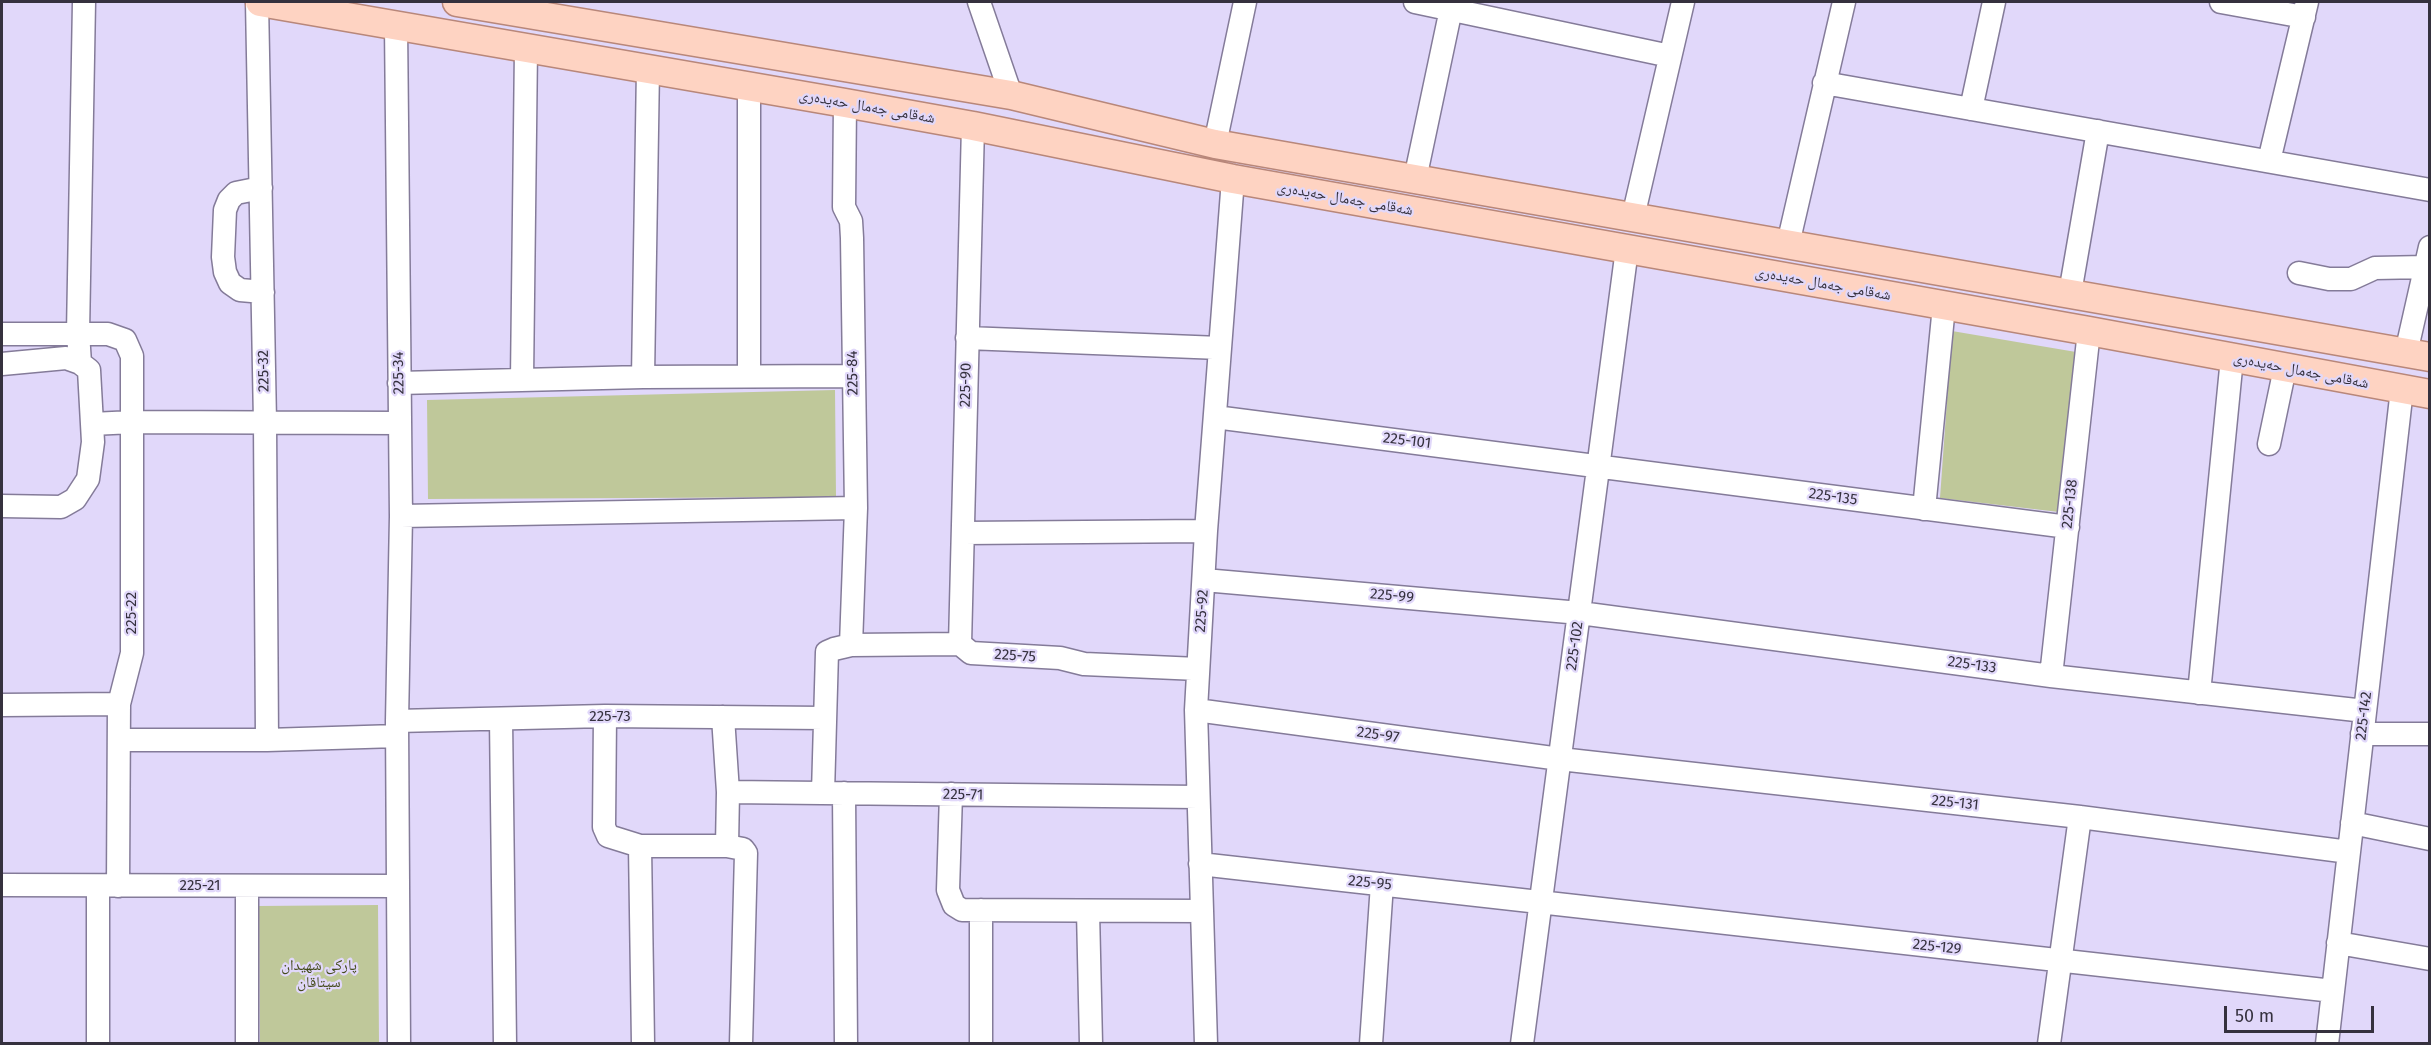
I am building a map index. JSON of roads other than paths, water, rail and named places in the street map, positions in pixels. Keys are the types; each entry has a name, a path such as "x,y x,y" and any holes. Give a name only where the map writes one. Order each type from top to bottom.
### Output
{"main road":[{"name":"شەقامی جەمال حەیدەری","path":"259,2 973,126 1233,179 2430,394"},
{"path":"457,2 1011,95 1215,144 2418,355"},
{"path":"496,42 499,9"},
{"path":"1975,311 1982,278"}],"street":[{"path":"80,363 78,333 84,2"},
{"name":"225-32","path":"259,2 267,740"},
{"path":"980,2 1011,95"},
{"path":"1215,144 1245,2"},
{"path":"1415,2 1670,56"},
{"path":"1633,217 1683,2"},
{"path":"1788,244 1844,2"},
{"path":"1971,109 1994,2"},
{"path":"2221,2 2305,9 2269,161"},
{"path":"1415,179 1451,9"},
{"name":"225-34","path":"396,25 401,516 397,728 399,1044"},
{"path":"522,379 526,48"},
{"path":"643,377 648,68"},
{"path":"1824,83 2430,190"},
{"path":"749,87 749,376"},
{"name":"225-84","path":"824,718 827,652 843,647 856,508 852,230 851,221 844,207 845,103"},
{"name":"225-90","path":"960,644 973,126"},
{"path":"2070,293 2098,131"},
{"name":"225-92","path":"1206,1044 1196,710 1206,531 1233,179"},
{"path":"261,188 236,193 229,200 225,210 223,257 225,272 230,283 240,290 263,291"},
{"name":"225-102","path":"1525,1043 1541,902 1627,249"},
{"path":"2299,273 2329,279 2350,279 2375,268 2427,257 2418,355"},
{"path":"1924,509 1944,306"},
{"name":"225-138","path":"2051,676 2089,331"},
{"path":"2,334 78,333"},
{"name":"225-22","path":"78,333 108,334 125,340 132,356 132,653 119,704 120,740 98,1044"},
{"path":"967,338 1220,348"},
{"path":"2,364 66,358 80,363 89,370 93,442 88,479 75,499 61,507 2,506"},
{"path":"2199,693 2232,358"},
{"path":"2270,444 2285,368"},
{"path":"399,383 643,377 853,376"},
{"name":"225-142","path":"2327,1044 2402,389"},
{"name":"225-101","path":"1215,417 1598,465"},
{"path":"92,424 133,422 399,423"},
{"name":"225-135","path":"1598,465 2068,527"},
{"path":"401,516 856,508"},
{"path":"964,533 1206,531"},
{"name":"225-99","path":"1204,580 1580,613"},
{"name":"225-133","path":"1580,613 2051,676 2365,711"},
{"name":"225-75","path":"843,647 960,644 971,653 1060,658 1084,664 1198,669"},
{"path":"2,705 119,704"},
{"name":"225-97","path":"1196,710 1560,759"},
{"path":"605,716 604,827 609,836 640,846 727,846 746,852 741,1044"},
{"name":"225-73","path":"120,740 267,740 501,719 605,716 824,718"},
{"path":"723,717 728,792 727,846"},
{"path":"824,718 834,793 846,1044"},
{"path":"501,719 505,1044"},
{"path":"2362,734 2430,734"},
{"name":"225-131","path":"1560,759 2080,817 2349,852"},
{"name":"225-71","path":"728,792 1198,797"},
{"path":"951,795 948,890 954,905 972,910 1201,911"},
{"path":"2049,1044 2080,817"},
{"path":"2352,823 2430,839"},
{"path":"640,846 644,1044"},
{"name":"225-95","path":"1200,864 1541,902"},
{"path":"1371,1044 1382,884"},
{"name":"225-21","path":"2,885 398,886"},
{"path":"247,886 247,1044"},
{"name":"225-129","path":"1541,902 2333,991"},
{"path":"972,910 981,1044"},
{"path":"1088,911 1091,1044"},
{"path":"2338,943 2430,959"}],"park label":[{"name":"پارکی شهیدان سیتاقان","path":"319,974"}]}
